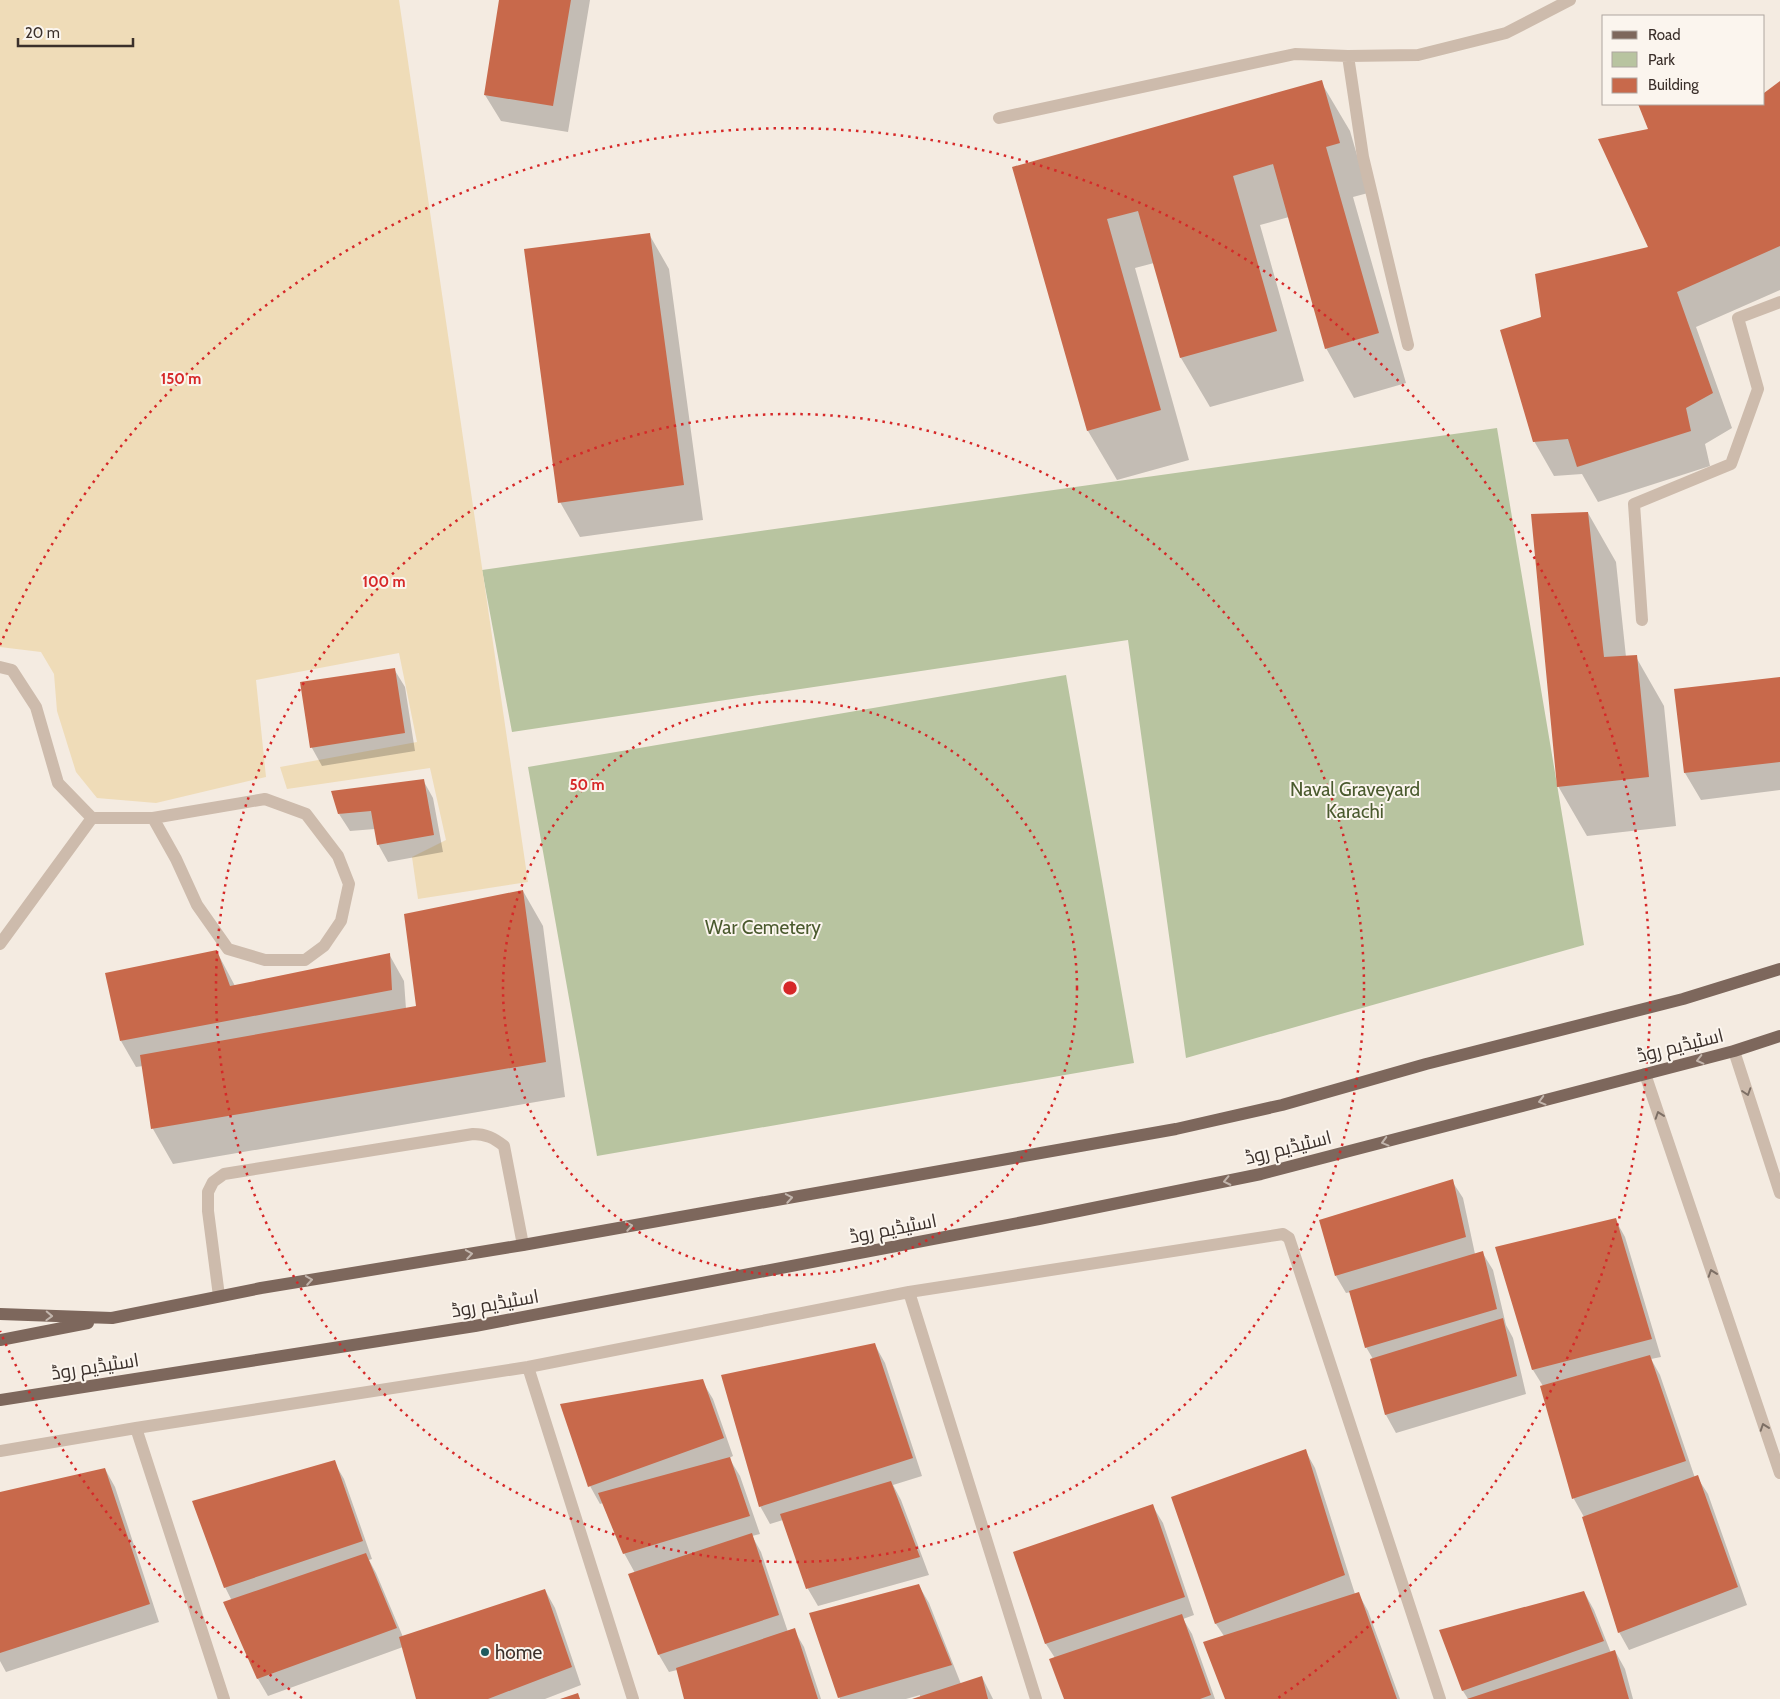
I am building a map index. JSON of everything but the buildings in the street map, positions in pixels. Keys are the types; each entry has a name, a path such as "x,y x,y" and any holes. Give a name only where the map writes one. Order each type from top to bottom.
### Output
{"main road":[{"path":"0,1340 219,1296 523,1245 1176,1130 1282,1105 1426,1064 1683,999 1780,969"},
{"name":"اسٹیڈیم روڈ","path":"0,1400 475,1326 1039,1220 1261,1174 1734,1051 1780,1036"},
{"path":"0,1314 112,1318"}],"street":[{"path":"999,118 1295,54 1348,56 1418,55 1506,33 1570,0"},
{"path":"1348,56 1363,157 1408,345"},
{"path":"1642,620 1634,504 1731,464 1758,389 1738,318 1780,302"},
{"path":"0,667 12,670 36,708 58,783 92,818 153,818 264,799 306,814 338,856 348,884 342,921 324,946 305,960 265,960 228,950 197,905 176,859 153,818"},
{"path":"0,944 92,818"},
{"path":"1734,1051 1780,1193"},
{"path":"1645,1074 1780,1473"},
{"path":"219,1296 208,1211 208,1192 213,1182 224,1174 473,1134 484,1134 494,1138 504,1146 523,1245"},
{"path":"0,1451 528,1367 908,1292 1283,1234 1289,1238 1440,1699"},
{"path":"908,1292 1036,1699"},
{"path":"528,1367 633,1699"},
{"path":"136,1428 224,1699"}],"green space":[{"name":"Naval Graveyard Karachi","path":"1497,428 1584,945 1186,1058 1128,640 512,732 482,570"},
{"name":"War Cemetery","path":"1066,675 1134,1063 597,1156 528,767"}],"sand":[{"path":"0,0 399,0 528,882 418,899 412,857 446,840 430,768 287,789 280,767 417,742 399,653 256,680 266,777 156,803 97,798 76,772 57,711 54,674 41,652 0,647"}],"place":[{"name":"home","path":"485,1652"}]}
